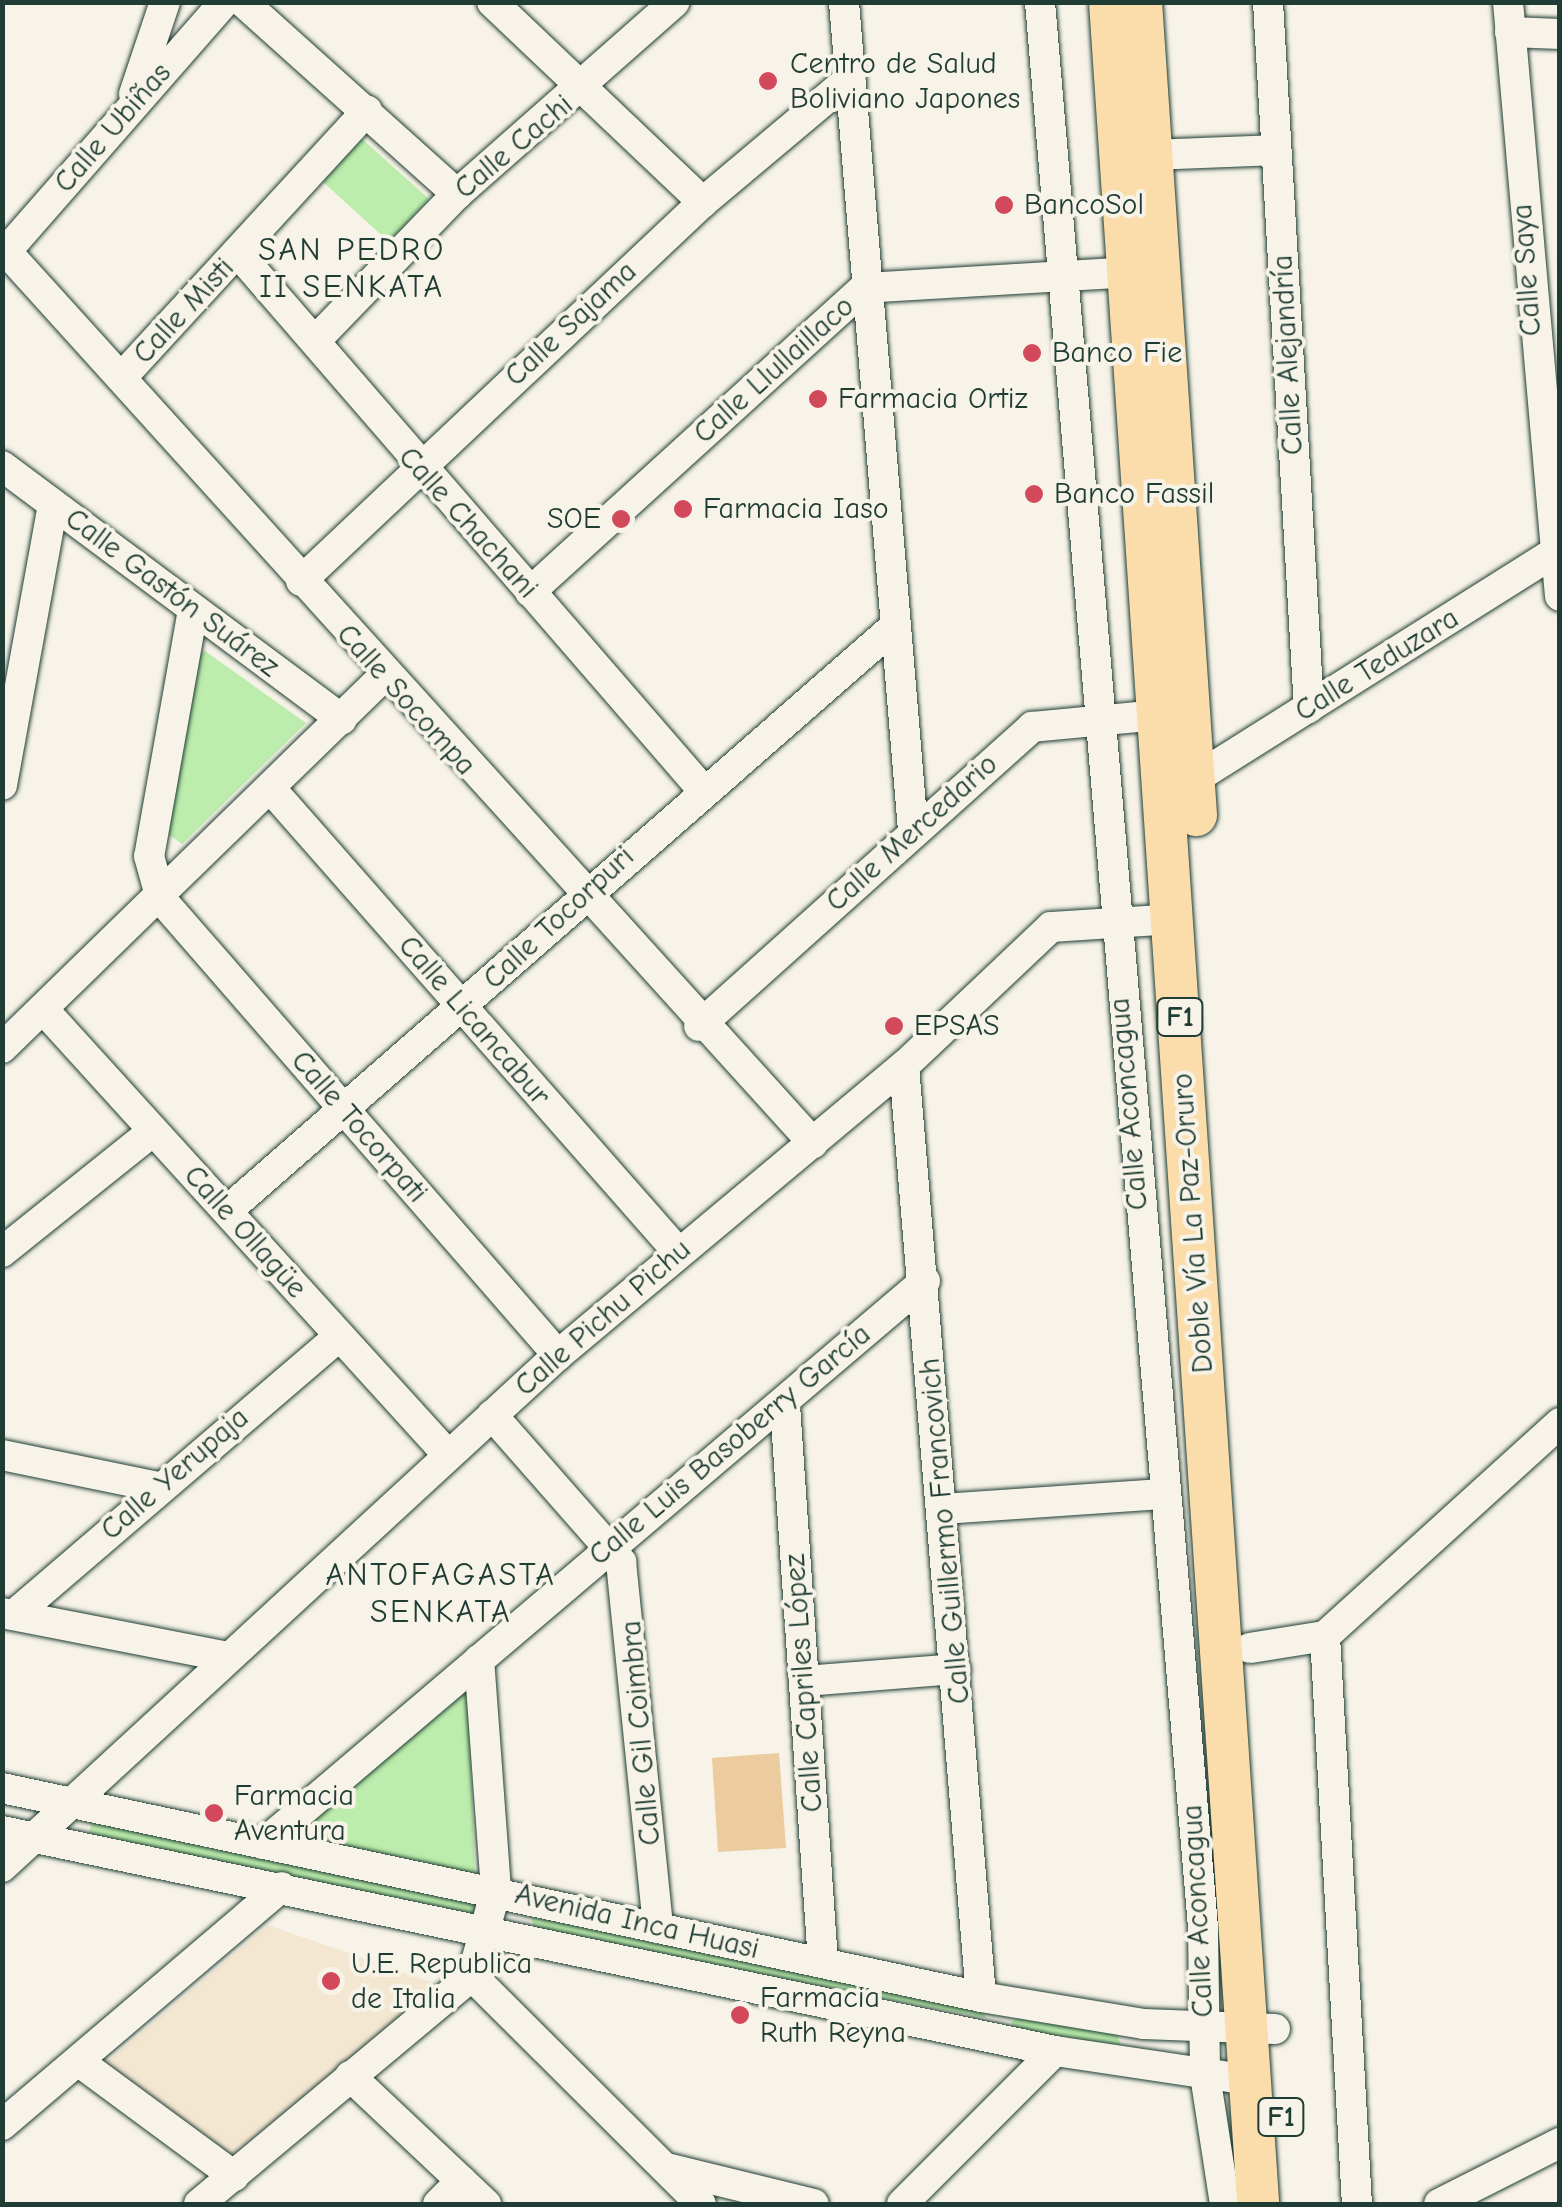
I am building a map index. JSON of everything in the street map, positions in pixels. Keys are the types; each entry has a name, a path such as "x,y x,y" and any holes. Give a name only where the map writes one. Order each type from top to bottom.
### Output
{"highway":[{"name":"Doble Vía La Paz-Oruro","path":"1110,2 1174,918 1241,2029 1249,2080 1258,2204"},
{"name":"Doble Vía La Paz-Oruro","path":"1141,2 1250,1648 1241,2029 1287,2204"}],"street":[{"path":"129,108 165,2"},
{"name":"Calle Ubiñas","path":"4,254 224,2"},
{"path":"243,2 457,194"},
{"path":"492,2 588,85 703,202"},
{"name":"Calle Cachi","path":"315,341 457,194 588,85 676,2"},
{"path":"844,2 864,288 913,832"},
{"name":"Calle Aconcagua","path":"1040,2 1058,278 1164,1494 1241,2029 1205,2075 1224,2204"},
{"name":"Calle Alejandría","path":"1268,2 1309,708"},
{"path":"1509,17 1560,34"},
{"name":"Calle Saya","path":"1509,17 1534,358 1560,596"},
{"name":"Calle Sajama","path":"301,581 416,468 703,202 851,78"},
{"name":"Calle Misti","path":"122,378 368,111"},
{"path":"1153,155 1276,150"},
{"name":"Calle Chachani","path":"238,253 315,341 416,468 702,789"},
{"name":"Calle Socompa","path":"4,254 122,378 382,678 584,893 699,1026 813,1143"},
{"name":"Calle Llullaillaco","path":"530,592 864,288 1130,272"},
{"path":"1534,358 1560,338"},
{"name":"Calle Gastón Suárez","path":"2,466 342,719"},
{"path":"2,785 53,505"},
{"name":"Calle Teduzara","path":"1193,780 1557,551"},
{"path":"160,899 149,856 193,610"},
{"name":"Calle Tocorpuri","path":"228,1212 462,1008 702,789 893,628"},
{"path":"2,1048 160,899 382,678"},
{"name":"Calle Mercedario","path":"699,1026 1032,727 1159,716"},
{"name":"Calle Licancabur","path":"271,790 678,1252"},
{"name":"Calle Tocorpati","path":"160,899 558,1355"},
{"name":"Calle Pichu Pichu","path":"2,1868 74,1804 223,1656 492,1414 678,1252 904,1066 1051,927 1174,918"},
{"name":"Calle Ollagüe","path":"42,1009 448,1455"},
{"name":"Calle Guillermo Francovich","path":"904,1066 956,1669 1002,2040"},
{"path":"2,1252 152,1132"},
{"name":"Calle Luis Basoberry García","path":"263,1844 478,1660 606,1544 785,1405 925,1281"},
{"name":"Calle Yerupaja","path":"8,1614 339,1336"},
{"name":"Calle Capriles López","path":"785,1405 823,1962"},
{"name":"Calle Gil Coimbra","path":"492,1414 606,1544 626,1579 658,1928"},
{"path":"1250,1648 1325,1636 1560,1423"},
{"path":"2,1455 158,1487"},
{"path":"943,1509 1164,1494"},
{"path":"8,1614 223,1656"},
{"path":"1325,1636 1357,2204"},
{"path":"199,2204 472,1976 488,1935 496,1890 478,1660"},
{"path":"804,1682 956,1669"},
{"name":"Avenida Inca Huasi","path":"2,1788 995,1999 1241,2029"},
{"name":"Avenida Inca Huasi","path":"2,1831 1055,2051 1249,2080"},
{"path":"2,2125 282,1887"},
{"path":"472,1976 700,2204"},
{"path":"902,2204 1055,2051"},
{"path":"78,2062 234,2176"},
{"path":"350,2076 486,2204"},
{"path":"1439,2204 1560,2143"},
{"path":"663,2167 814,2204"},
{"path":"438,2204 461,2181"}],"shaded area":[{"path":"268,1925 446,1987 231,2155 102,2066"}],"green space":[{"path":"361,138 429,199 389,242 322,181"},
{"path":"205,651 306,723 182,844 164,831 195,656"},
{"path":"468,1690 475,1876 294,1836"},
{"path":"92,1822 473,1902 476,1914 88,1836"},
{"path":"542,1913 982,2008 986,2018 536,1931 531,1918"},
{"path":"1020,2016 1117,2035 1121,2045 1018,2033 1011,2022"}],"building":[{"path":"779,1753 786,1848 718,1852 712,1758"}],"place":[{"name":"Centro de Salud Boliviano Japones","path":"768,81"},
{"name":"BancoSol","path":"1004,205"},
{"name":"Banco Fie","path":"1032,353"},
{"name":"Farmacia Ortiz","path":"818,399"},
{"name":"Banco Fassil","path":"1034,494"},
{"name":"Farmacia Iaso","path":"683,509"},
{"name":"SOE","path":"621,519"},
{"name":"EPSAS","path":"894,1026"},
{"name":"Farmacia Aventura","path":"214,1813"},
{"name":"U.E. Republica de Italia","path":"331,1981"},
{"name":"Farmacia Ruth Reyna","path":"740,2015"}],"district":[{"name":"SAN PEDRO II SENKATA","path":"352,270"},
{"name":"ANTOFAGASTA SENKATA","path":"441,1594"}]}
